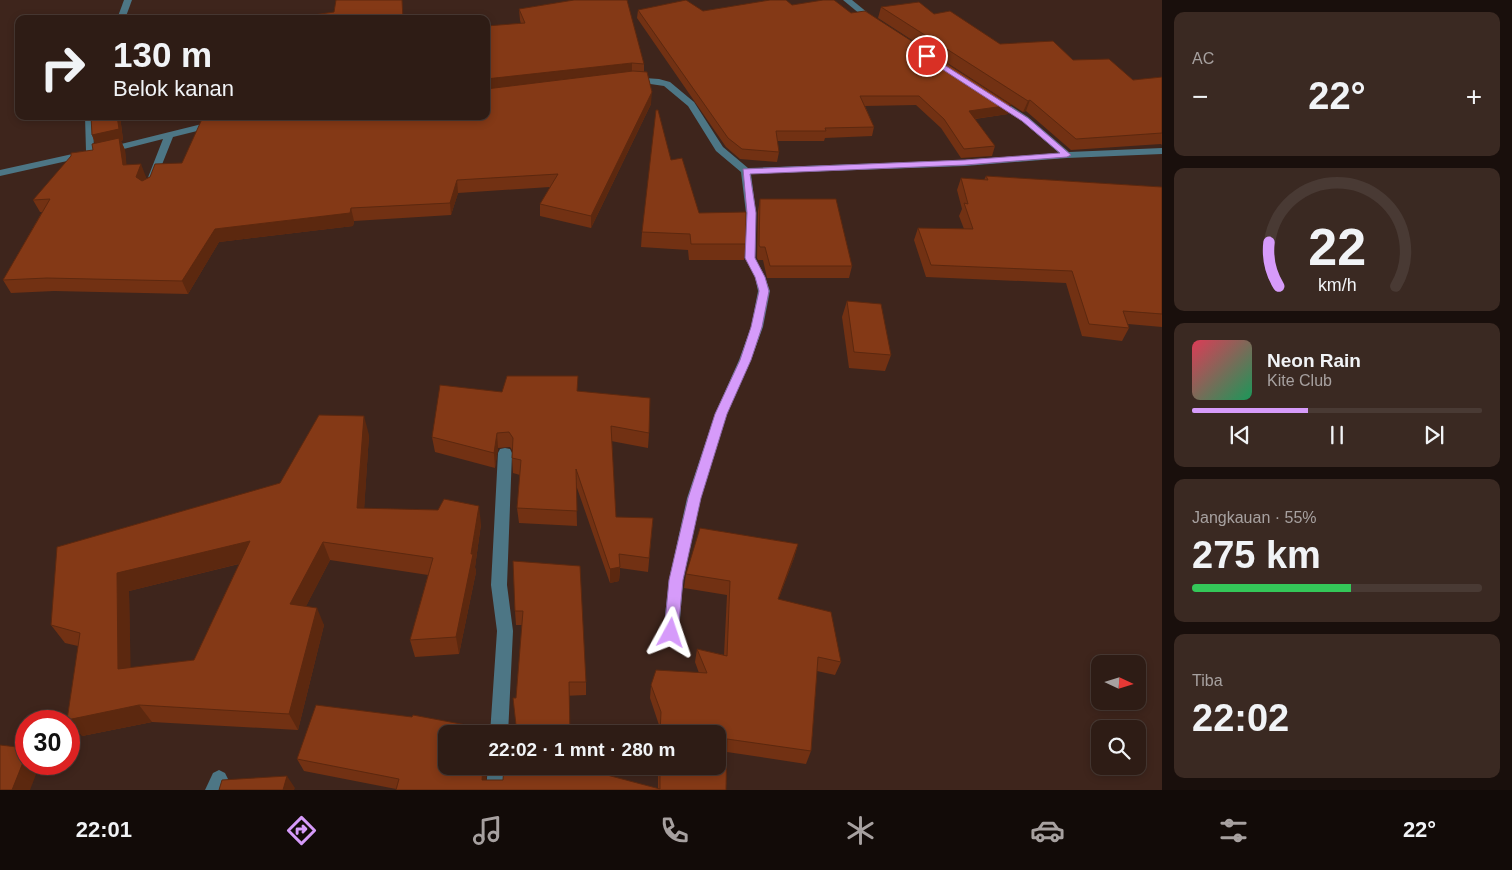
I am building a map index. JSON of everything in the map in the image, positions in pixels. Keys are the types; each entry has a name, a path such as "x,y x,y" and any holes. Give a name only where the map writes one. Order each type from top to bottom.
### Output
{"street":[{"path":"122,15 128,0"},
{"path":"847,0 880,25"},
{"path":"623,80 648,79 666,84 691,104 719,150 746,171 965,163 1067,155 1162,151"},
{"path":"989,95 1025,119 1067,155"},
{"path":"89,120 91,153"},
{"path":"0,173 169,136 221,122"},
{"path":"148,189 169,136"},
{"path":"671,633 676,580 694,498 721,414 745,360 756,327 764,291 760,277 750,258 751,213 746,171"},
{"path":"500,725 505,631 499,585 505,454"},
{"path":"494,790 496,775"}],"building":[{"path":"336,0 402,0 403,15 314,15 334,12"},
{"path":"574,0 627,0 644,64 632,63 490,79 490,26 525,23 519,9"},
{"path":"686,0 703,11 770,0 786,0 792,5 834,0 851,13 865,11 1011,105 969,111 995,146 964,149 944,119 919,96 860,96 874,127 825,128 826,131 776,131 779,152 742,149 728,138 638,10"},
{"path":"919,2 934,14 950,11 1000,44 1053,41 1073,60 1109,59 1133,80 1162,77 1162,133 1076,139 1030,100 1028,101 881,7"},
{"path":"633,71 647,72 652,92 591,216 540,204 558,174 457,180 450,203 351,208 350,213 215,229 182,281 47,278 3,280 50,199 33,200 71,156 71,153 93,150 92,144 119,138 123,165 141,164 136,177 142,181 150,177 155,164 182,163 202,120 490,120 490,89"},
{"path":"656,110 658,110 671,160 682,158 699,213 746,212 746,244 691,244 690,234 642,232"},
{"path":"91,120 118,120 119,129 92,135"},
{"path":"986,176 1162,187 1162,314 1123,311 1129,328 1089,324 1072,271 931,265 918,228 973,229 964,203 968,204 961,178 988,180"},
{"path":"760,199 836,199 852,266 770,266 765,247 760,247 759,245"},
{"path":"847,301 881,304 891,355 854,352"},
{"path":"507,376 578,376 577,391 650,398 649,433 611,426 616,517 653,518 649,558 619,554 620,567 610,569 576,469 577,511 517,508 521,460 512,458 513,438 509,432 497,433 494,453 432,437 440,385 502,392"},
{"path":"319,415 364,416 357,508 438,510 444,499 479,506 471,554 473,554 456,637 410,640 433,558 323,542 290,604 317,608 289,714 139,705 80,717 80,710 68,710 80,633 51,625 57,547 280,483","holes":["250,541 194,660 118,669 117,573"]},
{"path":"700,528 798,544 778,599 831,612 841,662 818,657 811,751 727,739 726,790 396,790 399,779 297,759 316,705 412,717 413,715 466,725 438,725 438,775 482,775 482,780 503,780 503,775 607,775 660,789 660,775 726,775 726,725 660,725 661,712 651,685 656,670 707,673 697,649 727,656 730,581 686,574"},
{"path":"513,561 580,566 586,682 569,682 570,725 516,725 513,698 516,698 523,611 515,611"},
{"path":"0,745 15,747 15,775 18,775 12,790 0,790"},
{"path":"287,776 283,790 219,790 222,780"}],"route":[{"path":"671,633 676,580 694,498 721,414 745,360 756,327 764,291 760,277 750,258 751,213 746,171 965,163 1067,155 1025,119 927,56"}]}
